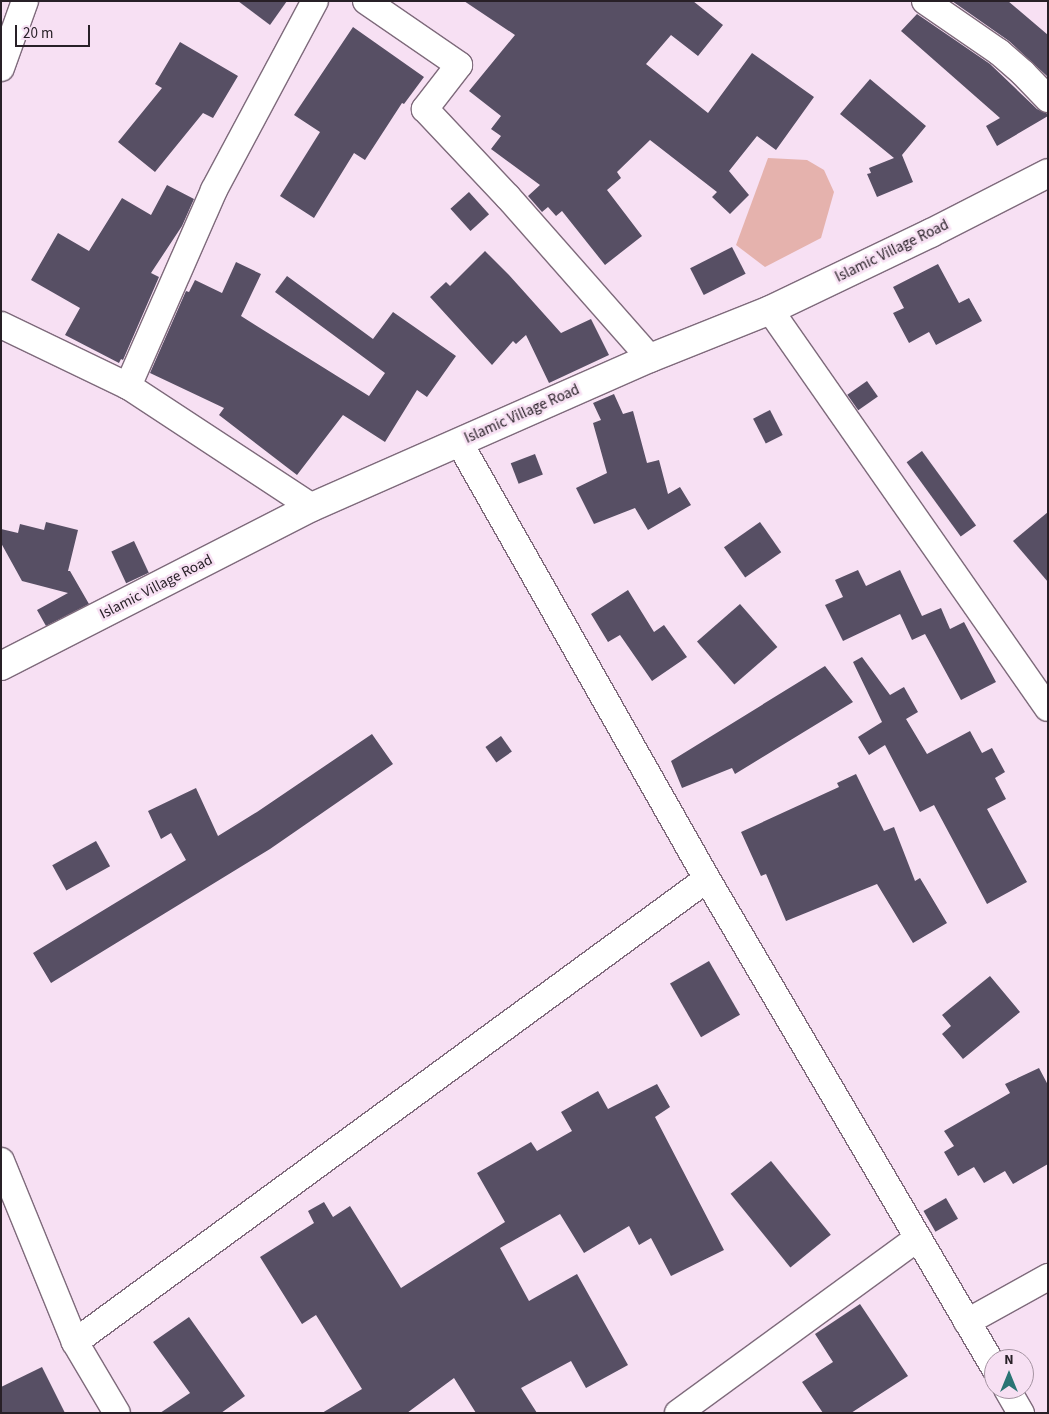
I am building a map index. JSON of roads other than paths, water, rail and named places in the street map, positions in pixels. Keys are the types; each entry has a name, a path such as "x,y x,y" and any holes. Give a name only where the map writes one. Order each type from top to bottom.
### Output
{"street":[{"path":"4,53 25,1"},
{"path":"128,386 214,190 315,1"},
{"path":"366,1 459,65 425,109 508,197 650,358"},
{"path":"925,1 1000,52 1048,98"},
{"name":"Islamic Village Road","path":"1,666 312,507 650,358 770,310 931,233 1048,173"},
{"path":"770,310 1047,706"},
{"path":"1,325 128,386 312,507"},
{"path":"460,442 707,878 984,1350"},
{"path":"75,1342 707,878"},
{"path":"1,1161 75,1342 117,1413"},
{"path":"678,1413 918,1238"},
{"path":"967,1322 1048,1277"},
{"path":"1013,1399 1021,1413"}]}
